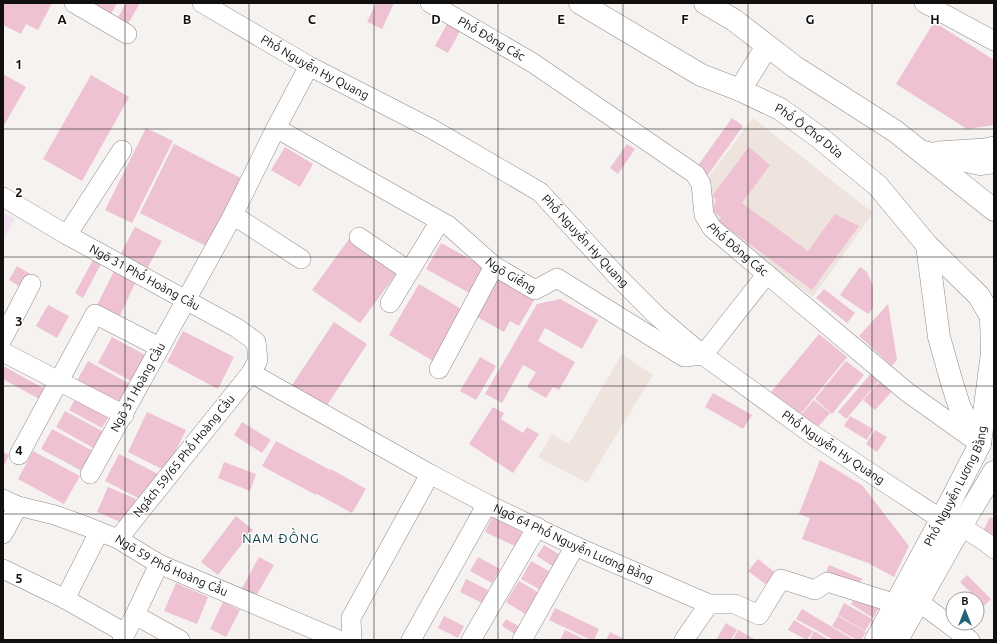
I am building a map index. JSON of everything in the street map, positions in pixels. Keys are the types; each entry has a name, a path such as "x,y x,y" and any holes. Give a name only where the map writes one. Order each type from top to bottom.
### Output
{"main road":[{"name":"Phố Ô Chợ Dừa","path":"580,3 701,75 740,90 780,109 820,138 878,186 927,245 979,296 993,318"},
{"path":"705,3 734,20 795,67 895,131 994,210"},
{"path":"740,90 767,46"},
{"path":"920,151 980,164 994,162"},
{"path":"927,245 939,337 960,408 980,444"},
{"name":"Phố Nguyễn Lương Bằng","path":"897,640 918,602 951,522 980,444 992,353 993,318"},
{"name":"Phố Nguyễn Lương Bằng","path":"876,640 895,606 951,522 994,472"}],"street":[{"path":"74,3 127,34"},
{"name":"Phố Nguyễn Hy Quang","path":"202,3 309,66 432,130 540,192 617,276 657,316 703,355 809,432 930,512 987,542 994,549"},
{"name":"Phố Đông Các","path":"430,3 533,63 695,174 701,184 704,215 712,228 907,392 980,444"},
{"path":"924,3 994,41"},
{"path":"186,301 233,215 276,128 309,66"},
{"name":"Ngõ Giếng","path":"276,128 449,226 494,266 536,290 557,278 684,357 703,355"},
{"path":"920,151 985,148 994,146"},
{"path":"67,235 122,150"},
{"name":"Ngõ 31 Phố Hoàng Cầu","path":"3,197 67,235 237,328 256,342 258,360 251,373"},
{"path":"233,215 301,259"},
{"path":"390,304 440,221"},
{"path":"359,237 409,271"},
{"path":"439,369 494,266"},
{"path":"703,355 767,274"},
{"path":"3,338 31,284"},
{"name":"Ngõ 31 Hoàng Cầu","path":"90,474 124,415 159,347 186,301"},
{"path":"19,455 95,314 159,347"},
{"path":"3,352 124,415"},
{"name":"Ngõ 64 Phố Nguyễn Lương Bằng","path":"251,373 430,474 487,504 575,546 709,604 735,604 759,615 781,579 816,590 827,582 884,600 895,606"},
{"name":"Ngách 59/65 Phố Hoàng Cầu","path":"118,539 251,373"},
{"path":"352,640 351,618 430,474"},
{"path":"3,534 10,502"},
{"name":"Ngõ 59 Phố Hoàng Cầu","path":"10,502 55,515 118,539 159,564 339,640"},
{"path":"411,640 487,504"},
{"path":"471,640 537,528"},
{"path":"65,599 99,532"},
{"path":"522,640 575,546"},
{"path":"3,568 65,599 124,637 159,564"},
{"path":"918,602 970,640"},
{"path":"684,640 709,604"},
{"path":"135,615 180,640"}],"shaded area":[{"path":"753,118 873,213 813,297 718,228 704,183"},
{"path":"3,213 15,219 3,240"},
{"path":"622,354 653,375 587,483 538,457 552,434 569,444"}],"building":[{"path":"3,3 52,3 38,30 26,24 21,34 3,25"},
{"path":"79,3 117,3 108,19"},
{"path":"126,3 140,3 125,29 115,23"},
{"path":"376,3 394,3 382,29 367,22"},
{"path":"448,22 461,29 448,53 435,46"},
{"path":"934,22 994,60 994,125 967,129 896,84"},
{"path":"3,74 26,87 3,127"},
{"path":"91,75 129,97 82,181 43,159"},
{"path":"732,118 743,126 705,179 694,171"},
{"path":"146,128 173,141 132,223 105,210"},
{"path":"174,144 241,178 206,246 140,213"},
{"path":"627,144 635,149 618,174 610,168"},
{"path":"285,147 313,164 300,187 271,170"},
{"path":"749,147 770,165 742,203 808,251 835,214 859,226 812,290 718,221 721,217 714,212 713,206 717,200 712,196"},
{"path":"135,227 162,241 147,269 120,255"},
{"path":"349,239 397,273 360,323 312,290"},
{"path":"441,243 488,269 473,295 426,269"},
{"path":"93,260 101,264 83,298 75,293"},
{"path":"17,266 34,276 26,290 9,280"},
{"path":"860,267 867,272 873,287 873,308 868,314 840,295"},
{"path":"115,269 137,279 118,320 95,309"},
{"path":"494,274 536,297 519,326 510,321 504,332 472,314"},
{"path":"419,284 465,311 435,362 389,335"},
{"path":"824,289 855,313 847,323 816,298"},
{"path":"560,299 598,320 582,349 545,328 538,341 575,362 559,390 553,387 546,398 527,387 536,372 523,365 502,403 485,394 537,304"},
{"path":"888,304 897,360 892,366 859,336"},
{"path":"48,305 69,316 57,338 36,326"},
{"path":"334,322 367,344 326,407 292,385"},
{"path":"183,331 234,357 218,389 167,362"},
{"path":"819,334 847,357 800,415 771,392"},
{"path":"112,337 147,356 133,382 98,363"},
{"path":"480,357 496,366 476,400 460,391"},
{"path":"88,361 130,384 117,407 75,384"},
{"path":"846,361 864,375 832,414 815,399"},
{"path":"3,366 45,389 39,399 3,379"},
{"path":"874,370 882,377 846,419 838,412"},
{"path":"883,378 895,388 875,410 863,400"},
{"path":"713,393 752,415 743,429 705,407"},
{"path":"77,396 110,414 102,428 69,410"},
{"path":"814,400 830,413 816,429 800,416"},
{"path":"493,407 504,413 501,419 523,433 527,427 539,434 513,473 469,444"},
{"path":"65,411 104,432 95,449 56,427"},
{"path":"147,412 186,430 166,471 128,452"},
{"path":"850,416 873,429 867,440 844,426"},
{"path":"242,422 271,440 262,453 234,435"},
{"path":"52,429 93,451 82,471 41,449"},
{"path":"875,430 887,437 877,452 866,444"},
{"path":"276,441 330,470 324,481 331,469 366,489 352,513 262,466"},
{"path":"33,451 80,476 64,504 18,479"},
{"path":"3,452 9,455 3,468"},
{"path":"119,454 160,475 146,502 105,481"},
{"path":"820,460 862,485 909,546 894,577 868,563 802,539 810,518 799,514"},
{"path":"224,462 256,474 250,491 218,478"},
{"path":"108,487 136,499 125,524 97,512"},
{"path":"236,516 253,530 218,575 201,562"},
{"path":"492,517 522,532 515,546 485,532"},
{"path":"990,517 994,519 994,539 982,533"},
{"path":"544,545 563,557 555,568 537,556"},
{"path":"259,557 274,565 256,596 242,588"},
{"path":"478,557 500,569 492,583 470,571"},
{"path":"758,559 777,574 768,586 748,571"},
{"path":"531,561 554,574 544,592 521,579"},
{"path":"829,565 863,579 853,588 824,578"},
{"path":"967,575 983,591 969,591 960,582"},
{"path":"466,579 488,590 482,603 460,592"},
{"path":"519,581 541,594 528,616 506,602"},
{"path":"176,583 208,597 197,624 164,611"},
{"path":"985,593 991,599 985,605"},
{"path":"857,595 883,601 873,618 851,604"},
{"path":"223,602 240,610 226,637 210,629"},
{"path":"844,603 872,619 865,631 838,615"},
{"path":"555,608 599,629 594,640 591,640 549,620"},
{"path":"802,609 854,640 834,640 796,619"},
{"path":"444,616 464,626 458,638 438,628"},
{"path":"838,616 866,632 861,640 857,640 832,626"},
{"path":"506,619 522,628 518,636 502,626"},
{"path":"794,620 813,631 807,640 788,630"},
{"path":"726,623 737,630 731,640 716,640"},
{"path":"565,630 586,640 560,640"},
{"path":"738,630 756,640 733,640"},
{"path":"814,631 829,640 814,640 810,638"},
{"path":"610,632 626,640 606,640"}],"district":[{"name":"NAM ĐỒNG","path":"281,538"}]}
